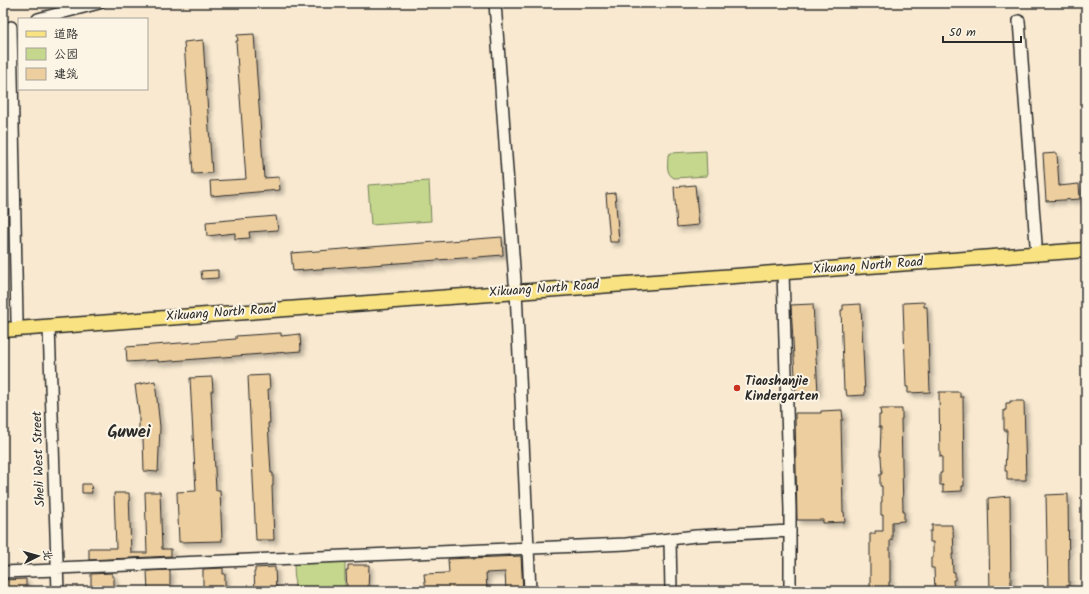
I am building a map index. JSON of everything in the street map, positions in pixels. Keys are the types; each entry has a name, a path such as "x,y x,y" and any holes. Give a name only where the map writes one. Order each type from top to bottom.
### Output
{"main road":[{"name":"Xikuang North Road","path":"3,330 1086,240"},
{"name":"Xikuang North Road","path":"3,321 515,287 783,272 1086,250"}],"street":[{"path":"42,18 99,3"},
{"path":"495,3 515,287 530,591"},
{"path":"1019,21 1036,244"},
{"path":"11,27 17,320"},
{"path":"783,272 790,531 790,591"},
{"name":"Sheli West Street","path":"49,326 58,591"},
{"path":"3,572 626,544 696,536 790,531"},
{"path":"670,539 671,591"}],"green space":[{"path":"706,151 707,176 674,178 669,174 668,155 671,153"},
{"path":"429,181 431,221 371,225 368,185"},
{"path":"345,562 345,591 295,591 294,563"}],"building":[{"path":"254,34 264,178 279,177 280,190 211,196 210,181 246,179 236,41 238,41 237,35"},
{"path":"203,40 212,173 193,174 184,42"},
{"path":"1057,153 1059,186 1079,184 1080,199 1046,201 1043,154"},
{"path":"695,185 699,225 677,227 674,187"},
{"path":"615,193 619,242 610,242 606,194"},
{"path":"276,216 278,230 249,232 250,238 235,239 235,233 207,236 206,222"},
{"path":"502,237 503,255 293,271 291,253"},
{"path":"218,270 218,278 202,279 201,271"},
{"path":"924,302 924,307 927,307 930,392 908,393 908,387 906,387 903,303"},
{"path":"813,304 818,393 796,394 791,305"},
{"path":"861,304 865,395 847,396 846,390 844,390 841,310 843,310 843,305"},
{"path":"281,333 281,336 300,334 301,351 158,362 158,360 127,362 126,347 236,339 236,336"},
{"path":"269,375 270,389 268,389 270,423 268,423 271,473 273,473 274,540 256,540 248,376"},
{"path":"212,377 213,391 211,391 216,490 220,490 222,541 179,542 177,492 196,491 190,378"},
{"path":"155,381 160,427 158,472 144,471 143,437 139,437 139,413 135,385"},
{"path":"939,392 960,392 960,397 963,397 964,486 962,486 962,491 943,492 943,485 940,485 942,456 940,457"},
{"path":"1010,401 1024,401 1026,480 1007,480 1007,471 1005,471 1007,430 1004,430 1004,410 1006,410 1006,403 1010,403"},
{"path":"880,409 902,409 904,521 892,522 892,540 890,540 889,591 870,591 870,534 875,534 875,531 883,531 883,515 881,515 882,486 880,486 880,474 882,474 880,456 881,427 879,427 879,415 881,415"},
{"path":"842,410 843,512 845,522 823,523 823,520 797,520 795,413 821,413 821,411"},
{"path":"82,484 91,484 92,493 82,493"},
{"path":"145,492 160,492 162,549 171,549 171,556 89,560 89,548 116,548 114,493 129,493 131,553 147,553"},
{"path":"1068,494 1069,589 1067,589 1068,591 1048,591 1046,495"},
{"path":"1010,496 1011,591 990,591 988,498"},
{"path":"932,525 952,525 954,554 952,554 953,572 955,572 955,580 953,580 954,591 935,591 934,568 931,568 931,558 933,558 933,542 930,542 930,531 932,531"},
{"path":"521,556 523,591 506,591 505,572 486,573 487,591 426,591 424,574 449,573 448,559"},
{"path":"348,565 369,565 368,591 348,591 346,570 348,570"},
{"path":"275,567 276,591 255,591 255,568"},
{"path":"223,568 223,574 225,574 225,591 203,591 203,569"},
{"path":"170,570 169,591 148,591 147,571"},
{"path":"112,573 112,577 114,577 114,590 91,591 91,574"},
{"path":"26,579 26,591 4,591 4,580"}],"place":[{"name":"Tiaoshanjie Kindergarten","path":"737,388"}],"district":[{"name":"Guwei","path":"129,432"}]}
